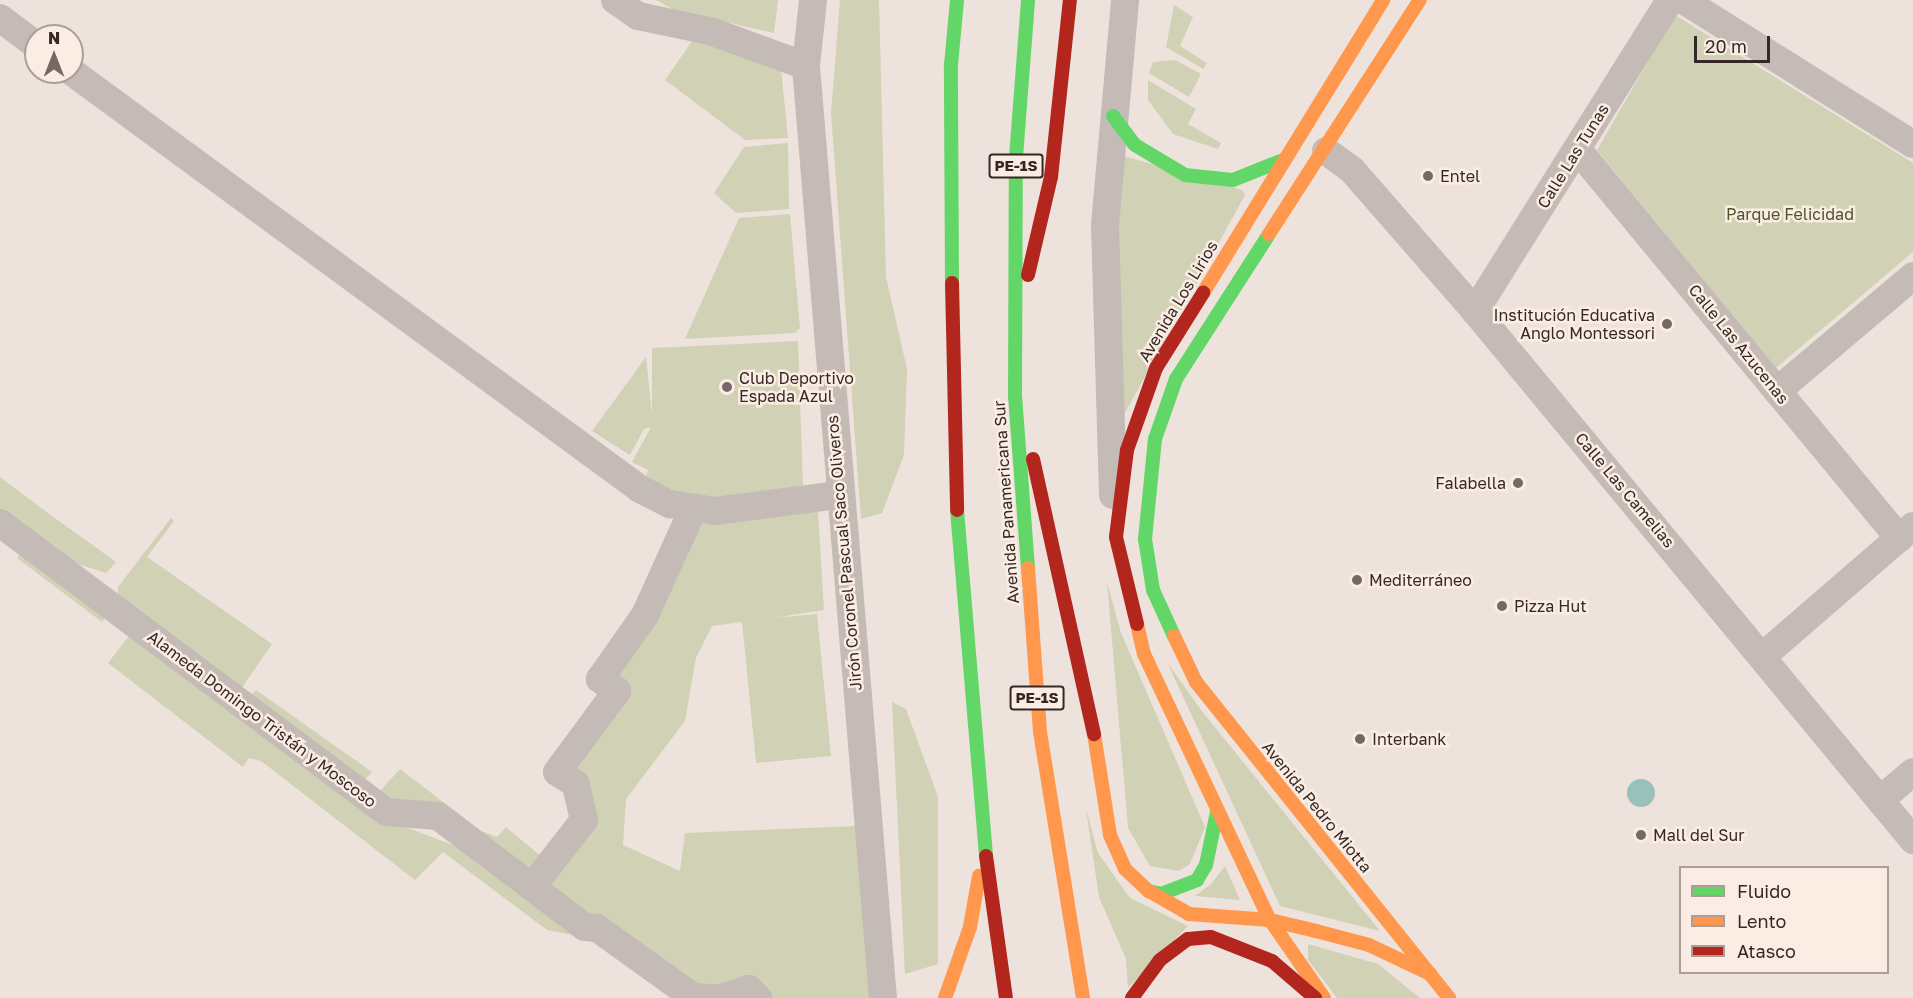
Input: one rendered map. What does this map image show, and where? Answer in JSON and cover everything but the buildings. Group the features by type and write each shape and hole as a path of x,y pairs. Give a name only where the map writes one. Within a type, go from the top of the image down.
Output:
{"main road":[{"path":"957,0 951,65 952,444 984,845 1006,998"},
{"name":"Avenida Panamericana Sur","path":"1028,0 1016,157 1015,396 1040,732 1083,998"},
{"path":"1015,332 1051,177 1070,0"},
{"name":"Avenida Los Lirios","path":"1217,812 1144,654 1116,537 1127,450 1156,368 1383,0"},
{"path":"1326,152 1420,0"},
{"path":"1113,116 1135,145 1185,175 1233,180 1283,160"},
{"name":"Avenida Pedro Miotta","path":"1326,152 1176,379 1155,439 1145,497 1145,539 1153,590 1169,630 1196,682 1449,998"},
{"path":"1015,396 1075,633 1110,835 1125,868 1149,891 1189,914 1270,920 1369,945 1430,974"},
{"path":"1149,891 1161,894 1197,880 1206,865 1217,812"},
{"path":"1217,812 1270,920 1324,998"},
{"path":"945,998 970,927 984,845"},
{"path":"1132,998 1160,960 1188,939 1211,938 1243,945 1272,961 1315,998"}],"street":[{"path":"615,0 638,16 710,31 806,66"},
{"name":"Jirón Coronel Pascual Saco Oliveros","path":"813,0 806,66 839,495 883,998"},
{"path":"1116,537 1107,427 1105,225 1125,0"},
{"name":"Calle Las Tunas","path":"1475,311 1670,0"},
{"path":"1683,0 1913,144"},
{"path":"0,18 24,36"},
{"path":"84,81 640,489 693,509 715,511 839,495"},
{"name":"Calle Las Azucenas","path":"1578,150 1777,391 1906,532"},
{"name":"Calle Las Camelias","path":"1326,152 1352,170 1475,311 1764,655 1913,840"},
{"path":"1777,391 1913,276"},
{"path":"532,887 584,820 576,784 557,772 617,691 600,679 645,615 693,509"},
{"name":"Alameda Domingo Tristán y Moscoso","path":"0,523 387,812 438,816 532,887 693,997 715,998"},
{"path":"1764,655 1906,532"},
{"path":"1880,800 1913,772"},
{"path":"721,998 749,989 758,998"}],"green space":[{"path":"656,0 778,0 774,33 676,11"},
{"path":"840,0 879,0 886,277 907,369 904,455 882,513 861,519 831,113"},
{"path":"1174,5 1193,17 1180,46 1207,63 1203,69 1166,47"},
{"name":"Parque Felicidad","path":"1675,15 1913,163 1913,252 1776,368 1597,150"},
{"path":"695,37 781,69 788,138 745,140 665,80"},
{"path":"1175,60 1201,74 1189,97 1149,73 1153,62"},
{"path":"1148,80 1196,109 1188,124 1221,143 1218,149 1173,134 1148,100"},
{"path":"788,143 789,209 736,213 714,193 744,147"},
{"path":"1124,156 1242,190 1245,195 1121,420 1117,171"},
{"path":"790,214 800,328 795,333 685,339 739,218"},
{"name":"Club Deportivo Espada Azul","path":"798,341 803,486 790,492 710,497 678,492 645,479 648,470 632,462 651,427 644,429 630,455 592,431 646,357 652,415 652,348"},
{"path":"0,477 116,562 106,573 60,558 0,515"},
{"path":"818,511 824,610 773,618 817,614 831,756 756,763 742,622 712,626 696,658 685,721 626,799 623,845 680,871 685,833 857,826 873,998 707,998 541,883 589,825 571,764 690,517"},
{"path":"171,518 174,521 147,557 272,644 241,689 118,598 118,587"},
{"path":"23,551 106,617 102,622 17,558"},
{"path":"1107,582 1121,633 1205,827 1190,864 1179,871 1150,866 1128,828"},
{"path":"133,631 403,826 479,855 573,935 547,930 443,852 415,880 261,761 249,758 243,767 108,663"},
{"path":"1167,662 1201,710 1380,931 1280,906"},
{"path":"256,690 372,772 361,784 251,695"},
{"path":"892,702 906,709 938,797 938,964 905,974"},
{"path":"400,769 481,831 497,837 506,827 548,862 532,883 380,791"},
{"path":"1086,809 1098,853 1130,898 1188,926 1128,988 1126,959 1099,897"},
{"path":"1225,866 1240,900 1195,896 1211,884"},
{"path":"1308,944 1378,964 1420,998 1337,998 1308,960"}],"water":[{"path":"1641,779 1651,783 1655,793 1651,803 1641,807 1631,803 1627,793 1631,783"}],"traffic: fast":[{"path":"952,283 951,65 957,0"},
{"path":"1028,0 1016,157 1015,396 1028,568"},
{"path":"1113,116 1135,145 1185,175 1233,180 1283,160"},
{"path":"1174,636 1153,590 1145,539 1155,439 1176,379 1269,234"},
{"path":"957,510 986,856"},
{"path":"1149,891 1161,894 1197,880 1206,865 1217,812"}],"traffic: slow":[{"path":"1203,293 1383,0"},
{"path":"1269,234 1420,0"},
{"path":"1028,568 1040,732 1083,998"},
{"path":"1137,624 1144,654 1270,920 1324,998"},
{"path":"1174,636 1196,682 1449,998"},
{"path":"1094,734 1110,835 1125,869 1149,891 1189,914 1270,920 1316,931 1369,945 1430,974"},
{"path":"945,998 970,927 979,876"}],"traffic: jam":[{"path":"1028,275 1051,177 1070,0"},
{"path":"952,283 957,510"},
{"path":"1137,624 1116,537 1127,450 1156,368 1203,293"},
{"path":"1033,459 1094,734"},
{"path":"986,856 1006,998"},
{"path":"1132,998 1160,960 1188,939 1211,937 1272,961 1315,998"}],"place":[{"name":"Entel","path":"1428,176"},
{"name":"Institución Educativa Anglo Montessori","path":"1667,324"},
{"name":"Club Deportivo Espada Azul","path":"727,387"},
{"name":"Falabella","path":"1518,483"},
{"name":"Mediterráneo","path":"1357,580"},
{"name":"Pizza Hut","path":"1502,606"},
{"name":"Interbank","path":"1360,739"},
{"name":"Mall del Sur","path":"1641,835"}]}
